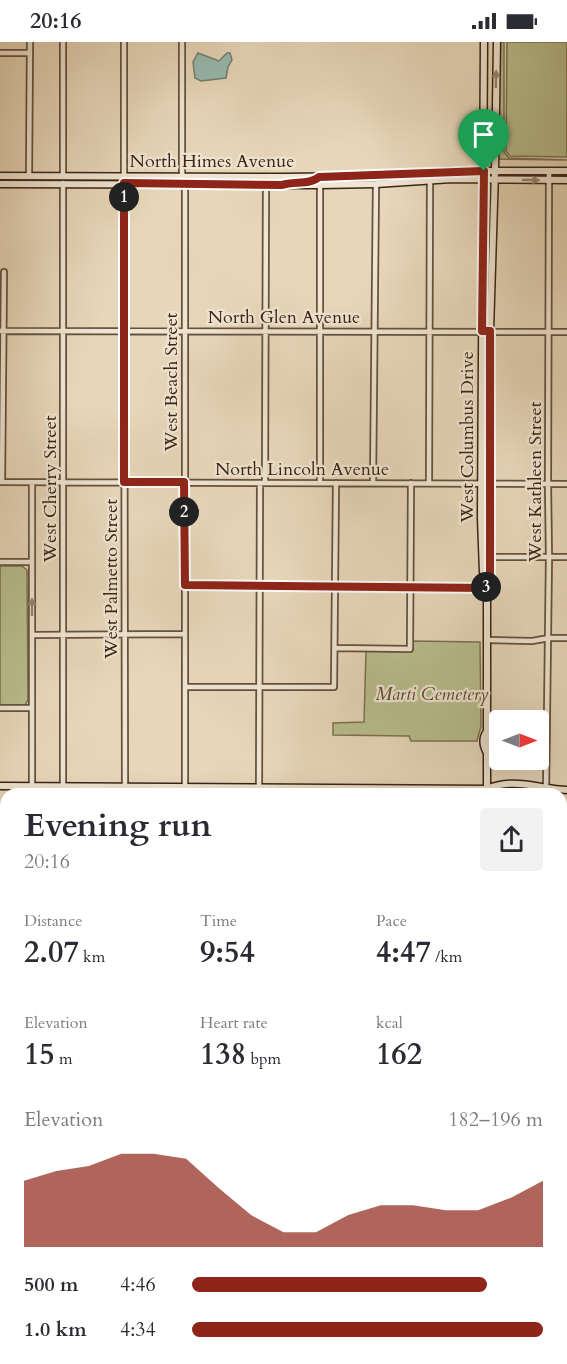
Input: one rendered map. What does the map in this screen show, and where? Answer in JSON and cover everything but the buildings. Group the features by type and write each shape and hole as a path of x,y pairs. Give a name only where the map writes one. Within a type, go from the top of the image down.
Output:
{"street":[{"path":"29,176 30,42"},
{"path":"34,184 63,176 63,42"},
{"path":"63,183 67,179 105,179 121,175 124,42"},
{"name":"West Beach Street","path":"182,42 185,788"},
{"name":"West Columbus Drive","path":"484,42 481,483 482,557 486,580 488,640 486,731 489,737 489,748 486,788"},
{"name":"West Columbus Drive","path":"486,580 490,573 490,331 495,179 496,42"},
{"path":"0,53 30,53"},
{"name":"West Kathleen Street","path":"546,788 549,638 549,171"},
{"name":"North Himes Avenue","path":"0,176 319,177 430,172 567,171"},
{"path":"320,483 320,185 328,179 368,176"},
{"path":"282,185 311,182 319,177"},
{"path":"429,483 430,180"},
{"name":"North Himes Avenue","path":"0,184 320,185 430,180 567,180"},
{"name":"West Cherry Street","path":"63,183 63,788"},
{"name":"West Palmetto Street","path":"124,183 125,788"},
{"path":"374,483 376,184"},
{"path":"259,788 266,185"},
{"path":"1,482 1,331 4,272"},
{"name":"North Glen Avenue","path":"1,331 567,332"},
{"name":"North Lincoln Avenue","path":"1,482 567,484"},
{"path":"32,482 32,786"},
{"path":"185,687 334,687 336,483"},
{"path":"335,648 410,650 411,483"},
{"path":"482,557 567,557"},
{"path":"0,562 32,562"},
{"path":"185,585 486,588"},
{"path":"32,635 185,634"},
{"path":"488,640 532,641 567,638"},
{"path":"0,708 32,708"},
{"path":"492,788 498,784 522,784 540,788"},
{"path":"0,786 48,788"},
{"path":"0,935 0,985"}],"green space":[{"path":"500,42 504,42 504,152 509,158 567,160 497,159"},
{"path":"507,42 567,42 567,157 510,156 506,151"},
{"path":"0,566 22,566 27,570 28,700 25,705 0,705"},
{"name":"Marti Cemetery","path":"412,641 480,642 481,726 477,741 411,741 409,736 333,735 333,723 364,722 366,651 412,651"}],"water":[{"path":"198,53 219,61 230,53 232,60 226,78 201,81 195,78 193,62"}],"route":[{"path":"484,171 482,331 490,331 490,573 486,580 486,588 185,585 184,482 124,482 124,183 282,185 311,182 319,177 484,171"}]}
